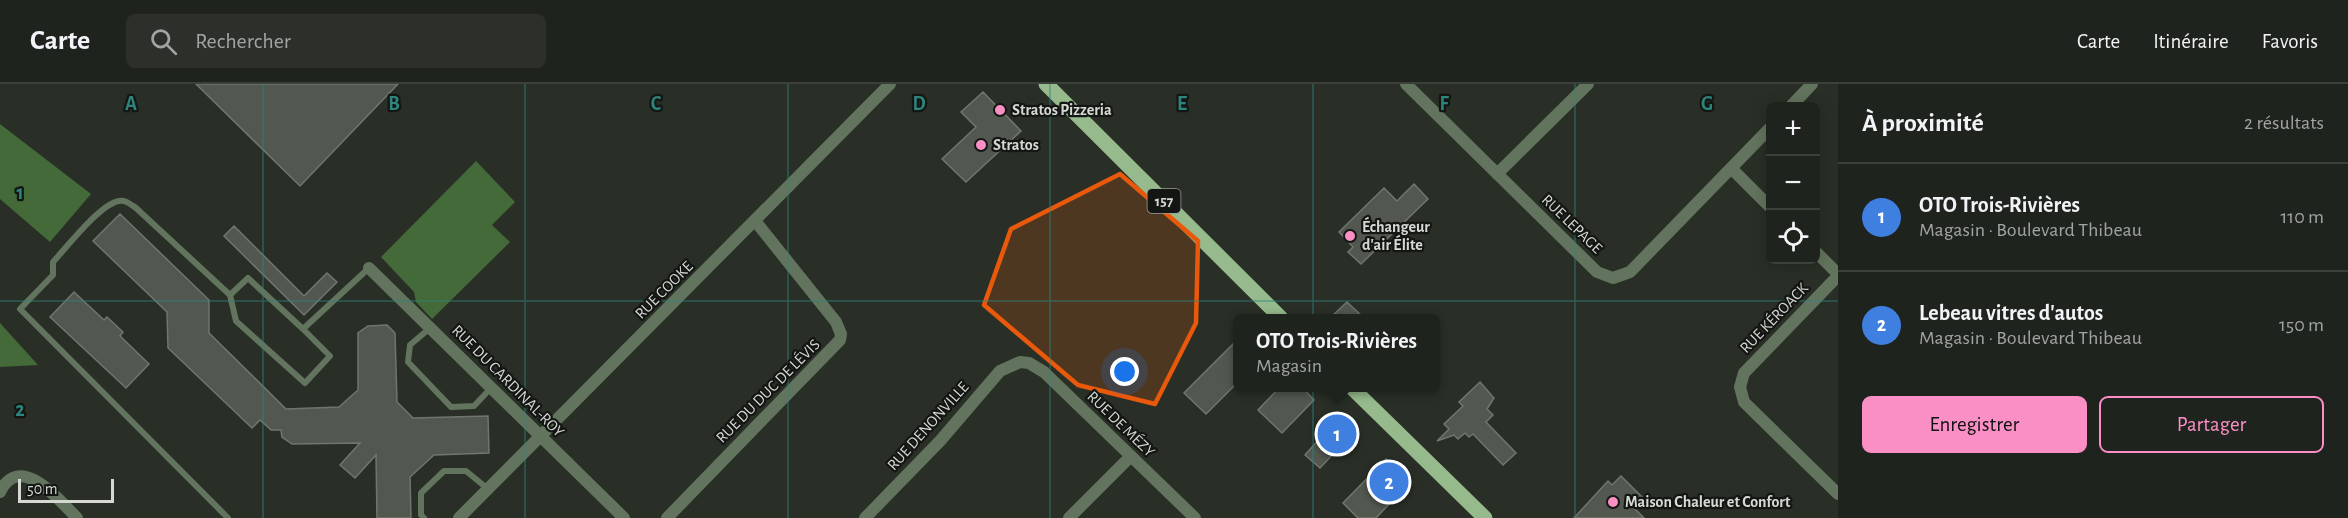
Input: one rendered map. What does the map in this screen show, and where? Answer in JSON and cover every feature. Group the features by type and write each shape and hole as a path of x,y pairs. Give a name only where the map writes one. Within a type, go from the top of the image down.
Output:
{"main road":[{"name":"157","path":"1046,84 1277,314"},
{"path":"1357,392 1485,518"}],"street":[{"name":"RUE COOKE","path":"459,518 756,222 890,84"},
{"name":"RUE LEPAGE","path":"1406,84 1597,272 1612,278 1630,272 1766,132"},
{"path":"1497,174 1588,84"},
{"path":"1795,102 1812,84"},
{"path":"1732,169 1766,203"},
{"name":"RUE DU DUC DE LÉVIS","path":"667,518 840,340 841,334 836,322 756,222"},
{"path":"1820,257 1838,275"},
{"name":"RUE DU CARDINAL-ROY","path":"369,267 624,518"},
{"name":"RUE KÉROACK","path":"1838,275 1744,373 1740,387 1744,402 1838,494"},
{"name":"RUE DE MÉZY","path":"1020,362 1029,363 1044,372 1195,518"},
{"name":"RUE DENONVILLE","path":"865,518 940,441 1000,371 1020,362"},
{"path":"1069,518 1131,456"},
{"path":"0,492 6,483 13,479 32,478 40,482 77,518"}],"lane":[{"path":"228,518 20,309 53,275 53,261 105,207 118,201 128,202 230,295 236,321 305,383 330,356 248,278 230,295"},
{"path":"303,329 369,267"},
{"path":"430,328 410,345 408,362 451,406 474,406 491,388"},
{"path":"424,518 421,493 444,471 466,471 488,489"}],"highlighted area":[{"path":"1120,174 1198,241 1196,323 1155,404 1078,385 984,305 1011,229"}],"green space":[{"path":"0,124 91,194 50,242 0,199"},
{"path":"476,161 515,202 492,225 510,242 432,319 416,302 414,292 381,257"},
{"path":"0,323 38,365 0,367"}],"building":[{"path":"196,84 398,84 300,186"},
{"name":"Stratos","path":"983,92 1021,131 966,182 942,159 976,127 961,112"},
{"path":"1414,184 1428,199 1361,264 1348,252 1353,247 1339,232 1384,188 1397,201"},
{"path":"120,214 209,300 209,333 286,409 339,407 358,390 358,333 368,326 387,325 395,333 397,402 413,418 488,416 489,453 434,455 410,477 411,518 377,518 376,455 355,478 340,465 360,443 292,444 282,437 281,430 271,430 260,420 252,428 168,348 167,312 93,241"},
{"path":"234,226 304,296 327,273 337,282 304,315 224,236"},
{"path":"74,292 104,320 107,317 123,332 120,336 149,364 126,388 50,317"},
{"path":"1347,302 1360,314 1334,314"},
{"path":"1233,344 1233,387 1206,414 1184,393"},
{"path":"1480,382 1494,398 1487,409 1493,415 1486,422 1516,453 1503,465 1473,434 1469,437 1465,433 1458,439 1454,435 1437,441 1449,429 1444,424 1463,406 1459,402"},
{"path":"1275,392 1307,392 1314,400 1282,433 1258,410"},
{"path":"1320,438 1335,452 1320,468 1305,455"},
{"path":"1386,459 1410,482 1376,518 1358,518 1343,503"},
{"name":"Maison Chaleur et Confort","path":"1621,476 1642,497 1633,507 1644,518 1574,518 1608,481 1612,485"}],"place":[{"name":"Stratos Pizzeria","path":"1000,110"},
{"name":"Stratos","path":"981,145"},
{"name":"Échangeur d'air Élite","path":"1350,236"},
{"name":"OTO Trois-Rivières","path":"1337,434"},
{"name":"Lebeau vitres d'autos","path":"1389,482"},
{"name":"Maison Chaleur et Confort","path":"1613,502"}]}
